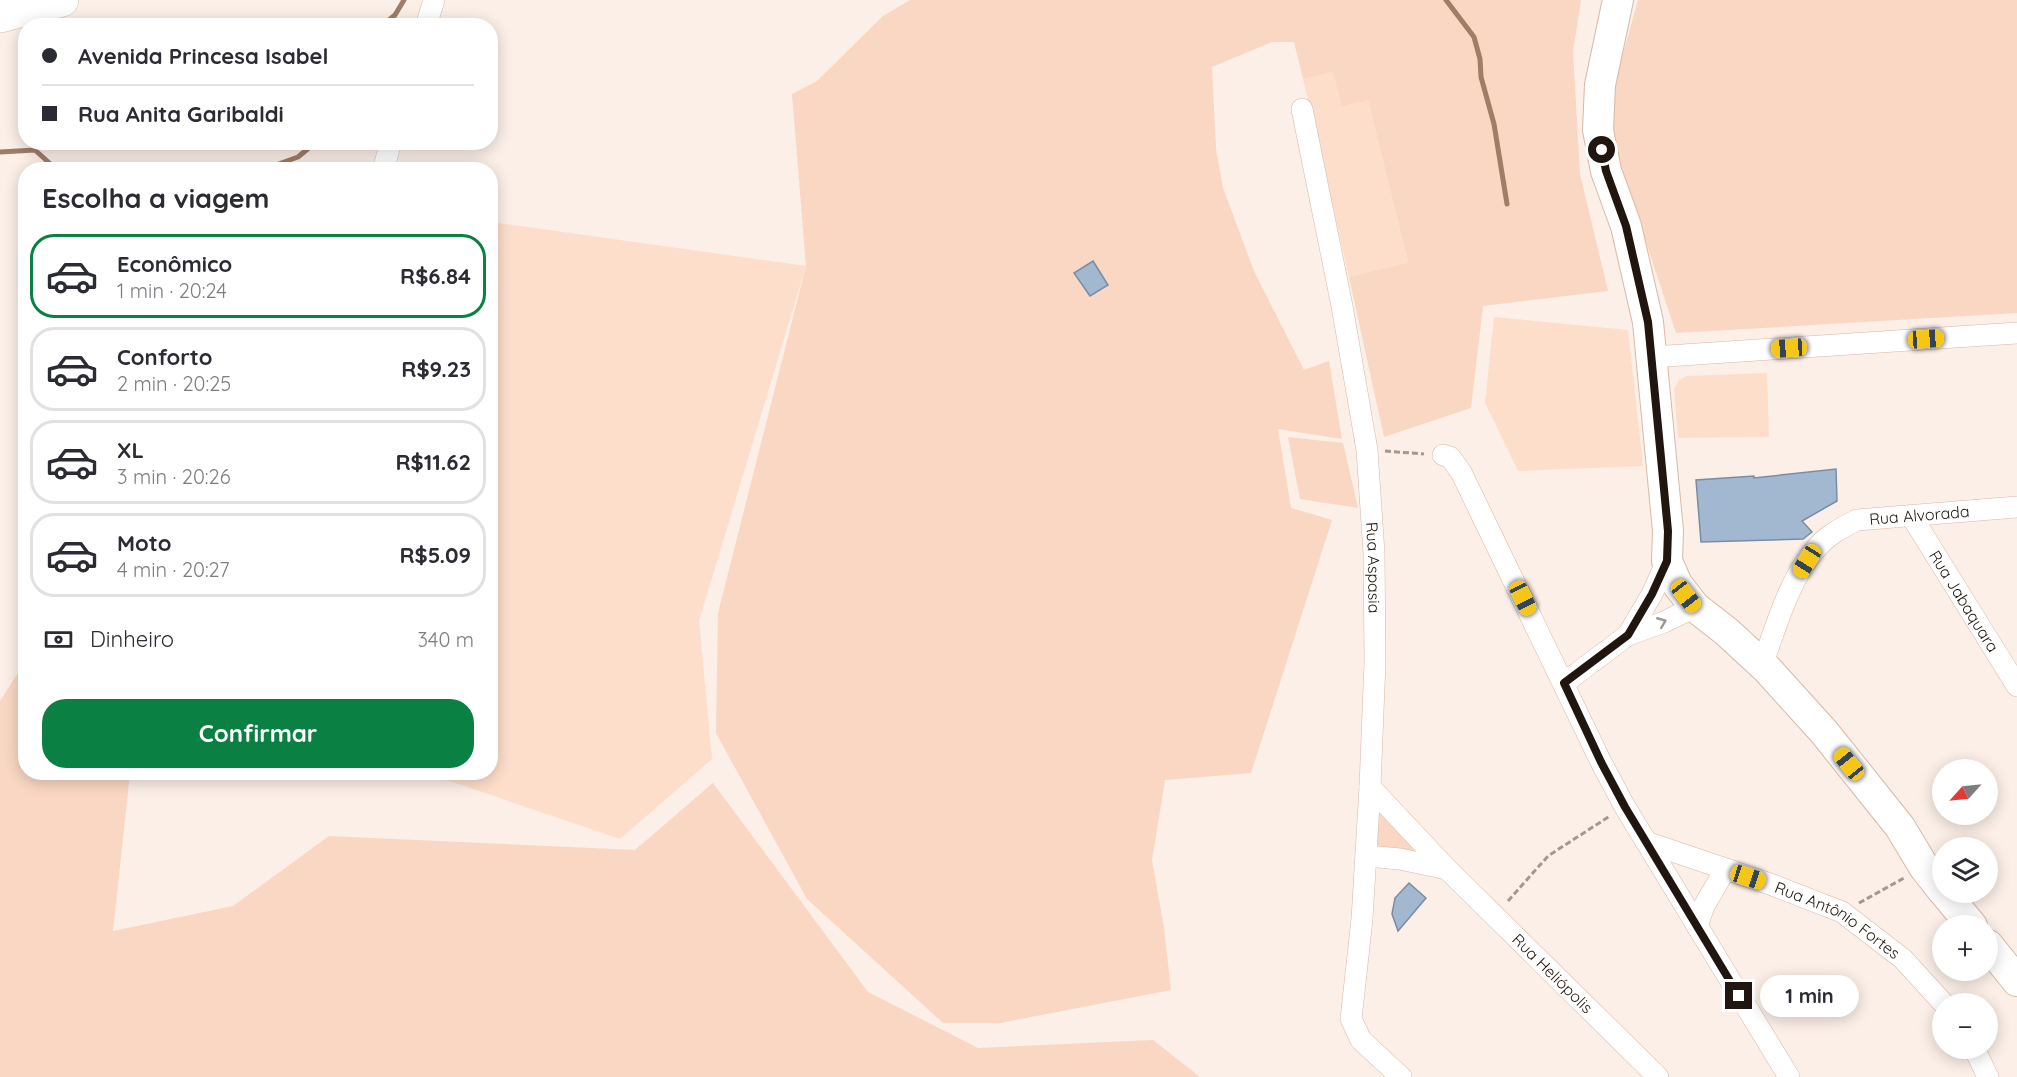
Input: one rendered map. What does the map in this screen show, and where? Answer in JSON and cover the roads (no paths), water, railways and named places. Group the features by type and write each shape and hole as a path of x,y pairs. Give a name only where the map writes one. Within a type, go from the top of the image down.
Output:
{"main road":[{"path":"0,16 62,0"},
{"path":"1618,0 1600,85 1598,130 1606,171 1626,226 1648,322 1668,531 1667,561 1677,584 1695,607 1727,632 1762,665 1824,732 1893,818 1932,877"},
{"path":"1953,903 1963,915"},
{"path":"1998,957 2017,981"}],"street":[{"path":"428,18 434,0"},
{"name":"Rua Aspasia","path":"1302,109 1342,306 1367,450 1374,553 1375,662 1370,787 1362,919 1351,1019 1356,1032 1368,1047 1401,1077"},
{"path":"1652,357 2017,333"},
{"path":"1443,455 1450,457 1461,472 1625,807 1789,1077"},
{"name":"Rua Alvorada","path":"1762,665 1800,572 1814,550 1838,530 1857,520 2017,507"},
{"name":"Rua Jabaquara","path":"1912,517 2017,686"},
{"path":"1628,635 1652,594 1667,561"},
{"path":"1564,683 1628,635 1664,622 1695,607"},
{"name":"Rua Heliópolis","path":"1370,787 1447,870 1658,1077"},
{"name":"Rua Antônio Fortes","path":"1646,842 1770,884 1842,912 1903,959 1934,993"},
{"path":"1366,856 1400,859 1447,870"},
{"path":"1697,926 1704,906 1725,870"},
{"path":"1979,1059 1988,1077"}],"waterway":[{"path":"391,18 404,0"},
{"path":"1446,0 1474,37 1480,59 1481,77 1494,124 1507,204"},
{"path":"0,152 35,150"},
{"path":"35,150 48,162"},
{"path":"284,162 298,157 306,150"}]}
